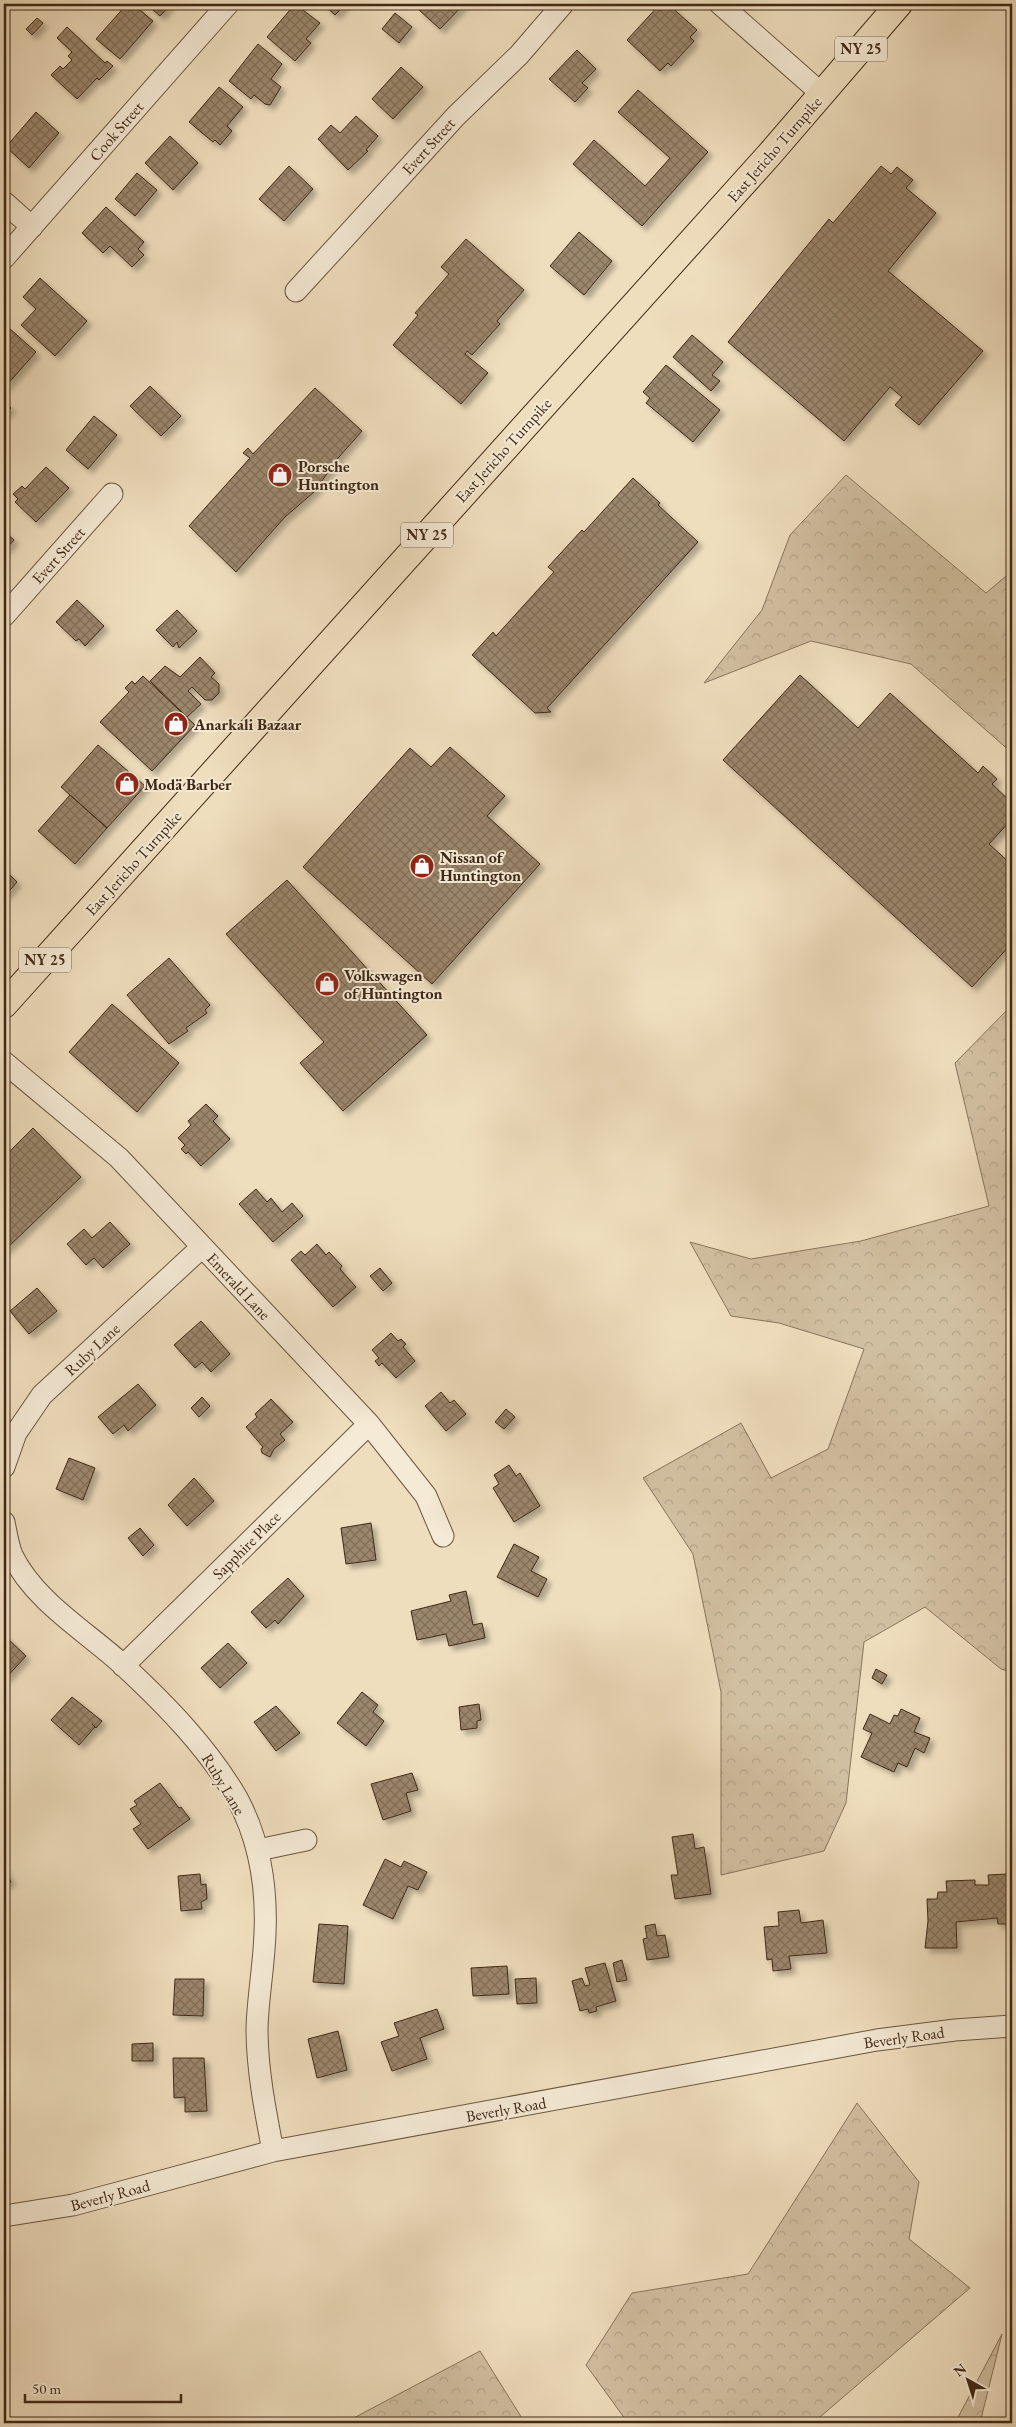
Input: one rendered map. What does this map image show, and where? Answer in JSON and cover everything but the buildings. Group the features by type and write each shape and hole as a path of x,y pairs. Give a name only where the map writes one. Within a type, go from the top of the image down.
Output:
{"main road":[{"name":"East Jericho Turnpike","path":"4,1006 822,94 900,4"}],"street":[{"name":"Cook Street","path":"4,258 228,4"},
{"name":"Evert Street","path":"296,291 456,116 519,54 563,4"},
{"path":"720,4 822,94"},
{"path":"4,202 32,227"},
{"name":"Evert Street","path":"4,616 112,494"},
{"name":"Emerald Lane","path":"4,1062 119,1158 369,1424 426,1496 443,1536"},
{"name":"Ruby Lane","path":"4,1467 16,1433 42,1395 202,1246"},
{"name":"Sapphire Place","path":"123,1666 369,1424"},
{"name":"Ruby Lane","path":"4,1522 12,1554 35,1588 64,1616 123,1666 173,1715 209,1756 237,1799 258,1850 265,1897 265,1934 257,2027 261,2085 273,2151"},
{"path":"258,1850 306,1840"},
{"name":"Beverly Road","path":"4,2216 72,2205 273,2151 877,2040 955,2030 1012,2026"}],"green space":[{"path":"846,475 986,593 1012,571 1012,753 911,664 811,641 704,683 762,610 790,535"},
{"path":"1012,1005 1012,1672 1001,1669 925,1607 864,1642 846,1803 824,1851 721,1875 721,1692 693,1554 643,1478 741,1423 771,1478 828,1449 864,1349 779,1323 731,1316 690,1242 751,1259 861,1241 989,1206 955,1063"},
{"path":"857,2103 919,2182 909,2239 970,2288 813,2423 628,2423 586,2365 632,2293 748,2274"},
{"path":"1002,2334 980,2423 955,2423"},
{"path":"480,2351 525,2423 339,2423 350,2420"}],"place":[{"name":"Porsche Huntington","path":"280,475"},
{"name":"Anarkali Bazaar","path":"176,724"},
{"name":"Modä Barber","path":"127,784"},
{"name":"Nissan of Huntington","path":"422,866"},
{"name":"Volkswagen of Huntington","path":"327,984"}]}
